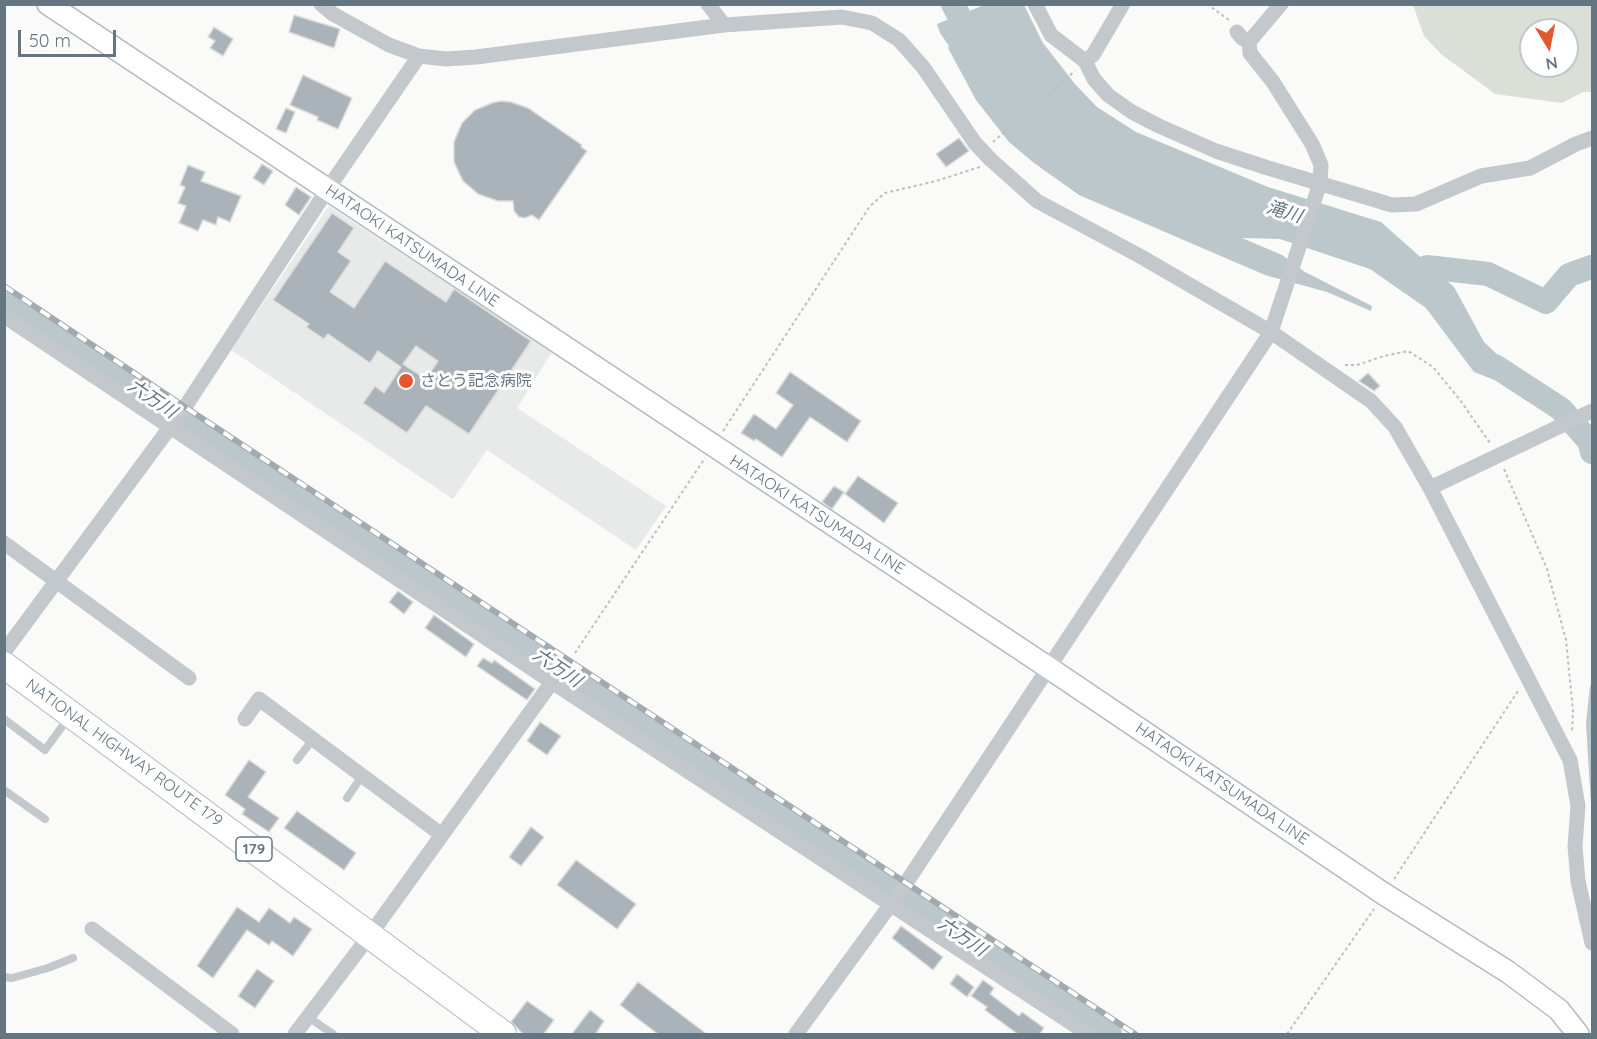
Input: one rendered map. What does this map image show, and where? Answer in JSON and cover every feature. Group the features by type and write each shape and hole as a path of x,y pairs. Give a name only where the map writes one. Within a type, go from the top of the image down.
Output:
{"highway":[{"name":"NATIONAL HIGHWAY ROUTE 179","path":"4,665 72,713 503,1035"}],"main road":[{"name":"HATAOKI KATSUMADA LINE","path":"48,4 1049,668 1384,894 1499,966 1559,1010 1578,1035"}],"street":[{"path":"708,4 724,24"},
{"path":"1035,4 1051,34 1108,94 1132,112 1216,151 1392,205 1416,204 1481,176 1530,168 1576,144 1593,138"},
{"path":"1081,65 1093,55 1123,4"},
{"path":"796,1035 902,890 1270,332 1320,183 1321,165 1312,144 1273,82 1251,53 1243,37 1281,4"},
{"path":"330,8 389,45 419,56 446,59 724,24 842,17 872,23 899,40 923,67 975,143 1037,201 1138,255 1270,332 1371,401 1395,427 1430,488 1570,760 1578,806 1575,846 1578,881 1593,943"},
{"path":"4,651 182,412 327,190 419,56"},
{"path":"4,316 552,682 1088,1035"},
{"path":"1430,488 1593,411"},
{"path":"4,543 189,678"},
{"path":"295,1035 552,682"},
{"path":"245,719 259,699 442,835"},
{"path":"92,928 232,1035"}],"lane":[{"path":"4,719 45,750 72,713"},
{"path":"297,760 313,739"},
{"path":"347,798 362,776"},
{"path":"4,790 45,819"},
{"path":"4,977 12,978 48,968 72,958"},
{"path":"308,1017 333,1035"}],"path":[{"path":"1207,4 1228,19 1243,37"},
{"path":"995,140 1081,65"},
{"path":"575,653 870,206 885,193 936,181 983,166 990,159"},
{"path":"1327,370 1332,366 1357,365 1408,351 1433,367 1501,456 1547,569 1566,640 1573,711 1570,760"},
{"path":"1287,1035 1384,894 1527,678"}],"shaded area":[{"path":"1413,5 1592,5 1592,92 1583,92 1562,103 1495,94 1441,54 1424,36"},
{"name":"さとう記念病院","path":"329,206 552,352 517,408 666,506 636,550 487,450 453,499 231,350"}],"water":[{"path":"984,5 1024,5 1043,43 1075,84 1097,107 1136,132 1268,187 1381,222 1454,287 1484,342 1502,359 1530,377 1518,389 1474,372 1426,308 1370,269 1280,239 1242,238 1282,255 1305,272 1372,306 1371,311 1327,292 1265,275 1079,195 1009,142 976,100 940,33 937,24"},
{"path":"1592,685 1592,821 1586,723 1590,686"}],"building":[{"path":"294,15 340,29 334,48 289,32"},
{"path":"214,27 233,39 223,56 210,48 215,41 208,37"},
{"path":"303,75 352,98 338,129 290,105"},
{"path":"501,101 528,108 582,145 581,147 587,151 539,220 532,215 525,218 519,217 514,211 513,201 498,201 478,194 463,181 454,162 454,142 462,123 475,110"},
{"path":"286,108 295,112 286,133 276,129"},
{"path":"959,138 969,151 946,167 936,154"},
{"path":"262,164 273,171 264,185 253,178"},
{"path":"188,165 205,172 201,181 241,196 230,222 218,217 216,225 203,220 198,231 179,223 186,206 178,203 185,187 180,185"},
{"path":"296,187 311,197 299,215 285,205"},
{"path":"332,213 354,228 338,252 351,261 330,292 354,308 385,261 446,302 454,289 531,341 469,434 426,406 407,433 363,403 375,386 384,393 401,367 378,351 370,363 328,334 324,339 306,327 309,324 273,300","holes":["416,346 438,361 426,379 403,364"]},
{"path":"790,372 861,421 847,442 810,417 782,457 756,439 754,441 741,433 754,414 776,429 793,405 776,393"},
{"path":"1368,373 1380,386 1374,391 1359,381"},
{"path":"858,476 898,503 884,523 845,494"},
{"path":"834,486 844,492 832,509 822,502"},
{"path":"398,591 413,602 404,614 389,602"},
{"path":"434,615 474,644 466,657 425,628"},
{"path":"483,658 492,663 494,660 535,689 527,700 477,666"},
{"path":"540,722 561,736 547,755 527,741"},
{"path":"249,760 266,772 248,797 279,818 269,832 242,814 245,809 225,795"},
{"path":"297,811 356,853 344,870 284,828"},
{"path":"531,827 544,837 521,866 509,857"},
{"path":"576,860 636,904 617,929 557,885"},
{"path":"237,907 259,922 269,908 290,923 294,917 312,929 293,956 272,941 269,945 247,930 213,978 197,966"},
{"path":"901,926 943,957 933,970 892,938"},
{"path":"257,969 274,981 255,1008 238,996"},
{"path":"957,974 974,987 967,997 950,984"},
{"path":"983,980 994,988 990,994 1019,1016 1022,1012 1044,1028 1039,1035 1019,1035 985,1010 987,1007 971,996"},
{"path":"638,982 708,1035 659,1035 620,1005"},
{"path":"527,1001 554,1020 543,1035 524,1035 511,1022"},
{"path":"590,1010 604,1021 595,1035 571,1035"}],"waterway":[{"name":"滝川","path":"953,4 973,44"},
{"path":"1427,267 1488,274 1546,302 1569,275 1592,268"},
{"name":"六万川","path":"4,302 1110,1034"},
{"name":"滝川","path":"1495,366 1561,409 1589,441 1592,452"}],"railway":[{"path":"4,286 1135,1034"}],"place":[{"name":"さとう記念病院","path":"406,381"}]}
